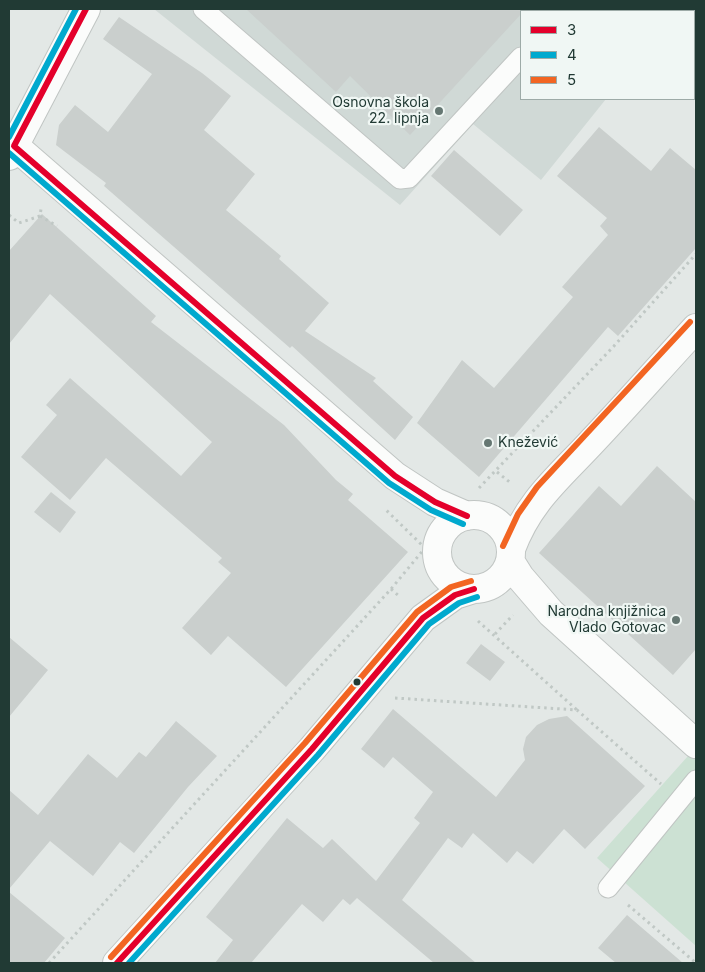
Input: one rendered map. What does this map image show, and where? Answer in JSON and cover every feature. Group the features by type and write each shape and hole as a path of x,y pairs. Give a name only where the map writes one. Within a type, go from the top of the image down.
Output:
{"street":[{"path":"86,9 11,147 395,476 435,502 475,507 507,508 549,485"},
{"path":"117,963 312,749 423,618 455,595 497,581 505,572 523,522 549,485 587,447 696,328"},
{"path":"395,476 414,499 430,525 443,573 452,582 462,587 505,590 528,599 551,613"},
{"path":"475,507 500,527 508,537 510,555 520,577 551,613 696,744"},
{"path":"423,618 433,592 440,538 446,528 475,507"}],"lane":[{"path":"203,9 400,179 409,178 520,58"},
{"path":"608,888 696,780"}],"path":[{"path":"9,216 19,222 40,216 42,206"},
{"path":"475,507 496,472 614,346 696,254"},
{"path":"49,963 391,589 425,548 396,519 414,499"},
{"path":"495,634 528,599"},
{"path":"476,619 679,799"},
{"path":"397,691 391,698 577,710"},
{"path":"608,888 696,963"}],"shaded area":[{"name":"Osnovna škola 22. lipnja","path":"154,9 679,9 520,10 520,100 605,100 541,180 473,124 400,205"}],"green space":[{"path":"696,747 696,946 597,858"}],"building":[{"path":"246,9 526,9 520,10 520,15 410,135 350,76 336,92"},
{"path":"119,17 202,73 231,96 204,130 255,174 226,210 281,256 279,259 329,303 305,331 376,378 373,381 413,417 395,440 292,346 290,348 104,186 106,183 56,145 59,125 75,105 108,132 152,74 103,39"},
{"path":"599,127 651,171 670,148 696,170 696,248 618,336 608,327 479,477 417,423 462,360 494,388 573,297 562,287 608,235 600,226 607,218 557,176"},
{"path":"454,150 523,210 500,236 431,176"},
{"path":"42,214 156,316 151,322 284,425 336,480 353,494 348,500 408,552 286,687 228,636 211,655 182,628 231,573 218,562 222,558 106,458 70,500 21,457 57,415 46,405 70,378 181,476 212,442 50,294 9,344 9,251"},
{"path":"657,466 696,502 696,649 673,675 539,553 599,486 621,506"},
{"path":"51,492 76,512 60,533 34,512"},
{"path":"9,637 48,670 9,717"},
{"path":"481,644 505,662 490,681 466,663"},
{"path":"393,709 496,797 525,760 523,749 526,737 537,725 549,719 567,716 645,786 585,849 564,829 533,864 517,851 507,863 473,833 462,848 448,838 402,900 476,963 434,963 357,898 350,905 343,899 323,922 302,904 251,963 215,963 233,940 206,917 287,818 323,848 332,839 376,881 420,823 414,818 433,792 393,757 384,768 361,749"},
{"path":"176,721 217,756 188,787 134,853 120,842 93,876 50,841 9,889 9,790 38,815 88,754 117,778 139,752 146,757"},
{"path":"9,892 65,938 44,963 9,963"},
{"path":"627,915 683,963 616,963 598,948"}],"transit line":[{"name":"4","path":"9,137 76,9"},
{"name":"3","path":"86,9 14,146 395,476 435,502 467,516"},
{"name":"4","path":"9,153 389,483 431,510 463,524"},
{"name":"5","path":"503,546 518,514 537,487 690,322"},
{"name":"5","path":"111,957 305,743 417,612 451,587 471,581"},
{"name":"3","path":"117,963 312,749 423,618 455,595 474,589"},
{"name":"4","path":"129,963 318,755 429,624 459,603 477,597"}],"place":[{"name":"Osnovna škola 22. lipnja","path":"439,111"},
{"name":"Knežević","path":"488,443"},
{"name":"Narodna knjižnica Vlado Gotovac","path":"676,620"}]}
